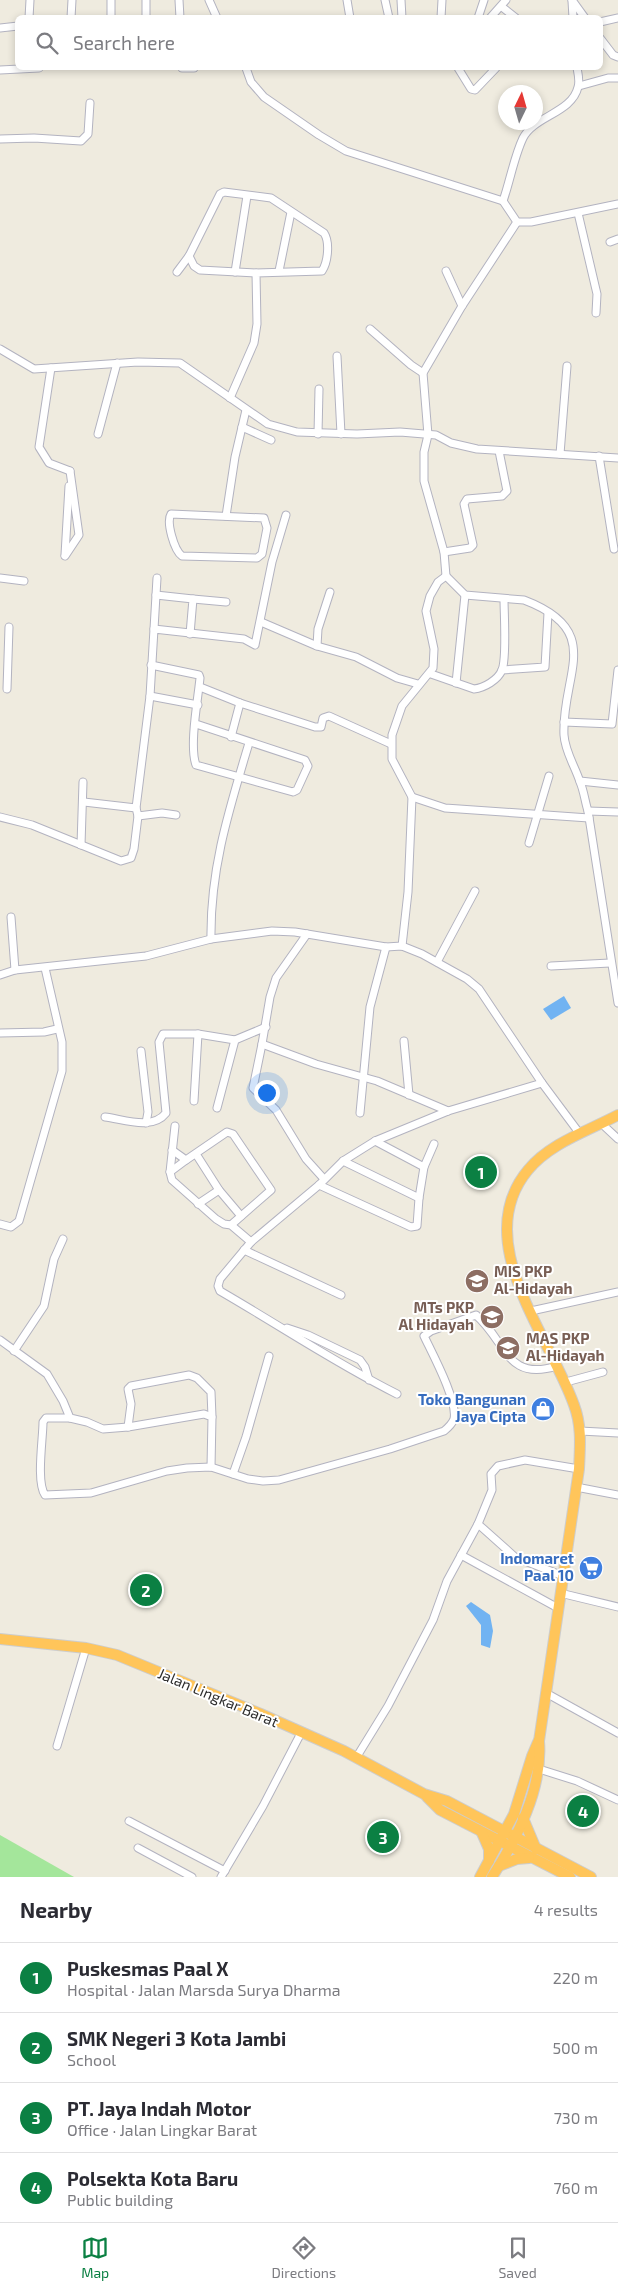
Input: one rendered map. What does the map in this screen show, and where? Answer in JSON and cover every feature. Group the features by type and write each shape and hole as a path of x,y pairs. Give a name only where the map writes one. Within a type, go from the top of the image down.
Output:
{"highway":[{"path":"480,1877 494,1864 508,1840 539,1769 539,1741 579,1468 580,1431 575,1406 566,1382 513,1271 508,1253 508,1221 512,1201 528,1170 543,1156 580,1134 618,1115"},
{"name":"Jalan Lingkar Barat","path":"0,1639 86,1648 117,1655 301,1733 356,1758 424,1794 447,1801 485,1822 508,1840"},
{"path":"539,1741 532,1756 519,1816 535,1854 570,1877"},
{"name":"Jalan Lingkar Barat","path":"424,1794 440,1810 482,1833 508,1840"},
{"path":"485,1822 519,1816"},
{"path":"482,1833 494,1864 492,1877"},
{"path":"508,1840 535,1854 591,1877"},
{"path":"494,1864 535,1854"}],"street":[{"path":"29,15 30,0"},
{"path":"71,15 72,0"},
{"path":"111,0 111,15"},
{"path":"146,0 146,15"},
{"path":"180,0 180,15"},
{"path":"209,0 216,15"},
{"path":"347,0 350,15"},
{"path":"385,0 388,15"},
{"path":"401,0 402,15"},
{"path":"441,15 442,0"},
{"path":"479,15 484,0"},
{"path":"572,0 573,15"},
{"path":"572,0 583,15"},
{"path":"492,15 502,3 513,15"},
{"path":"603,21 618,18"},
{"path":"0,28 15,26"},
{"path":"603,42 613,55 618,57"},
{"path":"0,70 15,69"},
{"path":"247,70 251,82 264,97 319,136 346,151 504,201 517,222"},
{"path":"459,70 472,89 475,90 494,70"},
{"path":"504,201 523,137 536,123 566,104 574,96 579,86 577,70"},
{"path":"579,86 608,78 618,78"},
{"path":"0,139 34,138 81,141 88,134 90,103"},
{"path":"178,272 189,256 220,194 224,192 271,198 326,235 328,239 325,266 318,273 279,271 256,273 200,270 194,266 189,256"},
{"path":"235,272 247,196"},
{"path":"517,222 531,222 618,204"},
{"path":"279,271 291,212"},
{"path":"578,213 597,294 596,313"},
{"path":"517,222 462,306 423,373 428,435 424,452 424,481 429,505 444,552 446,576 464,595 524,600 548,613 564,626 573,644 575,657 564,722 566,750 580,782 588,815 610,963 618,1003"},
{"path":"610,242 618,239"},
{"path":"446,271 462,306"},
{"path":"230,398 254,343 258,324 256,273"},
{"path":"370,329 411,365 423,373"},
{"path":"0,349 34,369 165,361 180,363 268,424 297,432 318,434 400,432 436,435 451,443 477,449 618,458"},
{"path":"337,356 341,434"},
{"path":"98,434 117,364"},
{"path":"560,454 567,366"},
{"path":"51,368 39,447 49,462 70,471"},
{"path":"318,434 319,389"},
{"path":"226,516 246,410"},
{"path":"242,427 271,440"},
{"path":"444,552 470,548 473,545 464,504 467,499 473,497 499,497 507,491 499,450"},
{"path":"599,456 614,549"},
{"path":"70,471 79,535 65,556 69,480 70,471"},
{"path":"260,557 267,528 264,518 171,514 168,521 179,554 260,557 272,562"},
{"path":"154,629 157,627 190,634 244,639 255,645 272,562 286,515"},
{"path":"402,946 408,892 412,797 394,766 391,744 394,723 402,706 418,684 434,668 434,649 426,611 430,596 438,582 446,576"},
{"path":"0,578 24,581"},
{"path":"0,817 32,825 121,861 127,861 131,858 134,849 150,696 157,578"},
{"path":"317,646 318,629 330,592"},
{"path":"456,683 464,595"},
{"path":"156,596 226,602"},
{"path":"190,634 194,599"},
{"path":"430,674 474,689 481,688 492,682 502,670 504,599"},
{"path":"502,670 545,667 548,613"},
{"path":"261,622 317,646 356,657 397,678 418,684"},
{"path":"7,689 10,627"},
{"path":"151,665 197,674 200,678 200,687 196,724 194,755 196,765 293,792 296,790 308,766 305,760 196,724"},
{"path":"564,722 615,724 618,670"},
{"path":"200,687 240,703 318,728 321,727 323,718 329,716 391,744"},
{"path":"150,696 198,705"},
{"path":"231,737 240,703"},
{"path":"211,939 210,902 227,812 249,743"},
{"path":"529,843 540,814 550,776"},
{"path":"81,845 84,802 83,782"},
{"path":"580,782 618,785"},
{"path":"412,797 445,808 540,814 588,815 618,812"},
{"path":"84,802 137,812 176,815"},
{"path":"437,962 475,891"},
{"path":"10,917 15,970"},
{"path":"0,974 15,970 146,956 211,939 272,931 307,934 386,947 402,946 437,962 467,979 479,989 542,1084 580,1134"},
{"path":"307,934 276,978 270,997 266,1027 253,1088 276,1110 306,1159 324,1179"},
{"path":"360,1113 365,1078 370,1007 386,947"},
{"path":"550,966 610,963"},
{"path":"0,1224 11,1227 19,1221 62,1071 62,1042 57,1029 45,968"},
{"path":"105,1117 146,1123 160,1119 166,1113 161,1036 176,1033 198,1034 235,1040 266,1027"},
{"path":"0,1033 44,1032 57,1029"},
{"path":"194,1101 198,1034"},
{"path":"217,1108 235,1040"},
{"path":"404,1041 409,1095"},
{"path":"262,1044 316,1064 365,1078 448,1111"},
{"path":"141,1051 148,1112 146,1123"},
{"path":"397,1394 306,1344 280,1326 220,1291 218,1286 220,1279 251,1242 319,1185 343,1162 375,1141 448,1111 542,1084"},
{"path":"602,1124 618,1139"},
{"path":"175,1126 170,1172 172,1182 221,1222 231,1225 251,1242"},
{"path":"170,1172 227,1132 233,1134 270,1188 270,1192 231,1225"},
{"path":"375,1141 424,1167"},
{"path":"319,1185 412,1227 418,1226 419,1198 424,1167 434,1144"},
{"path":"172,1150 186,1160"},
{"path":"196,1154 218,1190 241,1216"},
{"path":"343,1162 419,1198"},
{"path":"198,1204 218,1190"},
{"path":"14,1351 44,1306 54,1259 63,1239"},
{"path":"244,1250 341,1296"},
{"path":"531,1311 618,1292"},
{"path":"212,1417 204,1414 128,1428 103,1429 88,1422 70,1418 46,1418 43,1422 41,1468 42,1488 45,1495 91,1492 168,1471 211,1467 263,1481 279,1480 390,1450 444,1431 453,1421 452,1404 444,1379 424,1336 431,1331 476,1315 487,1325 510,1360 540,1372 557,1366"},
{"path":"280,1326 308,1335 360,1360 365,1367 369,1380"},
{"path":"0,1340 47,1374 64,1401 70,1418"},
{"path":"232,1474 246,1437 269,1356"},
{"path":"566,1382 603,1372"},
{"path":"128,1428 131,1404 128,1389 131,1386 189,1375 197,1378 211,1392 211,1467"},
{"path":"580,1431 618,1433"},
{"path":"356,1758 388,1706 405,1669 432,1620 447,1581 478,1524 492,1490 491,1474 498,1466 525,1460 579,1468"},
{"path":"576,1487 618,1495"},
{"path":"478,1524 515,1557 563,1576"},
{"path":"461,1555 558,1608"},
{"path":"560,1593 618,1607"},
{"path":"57,1746 86,1648"},
{"path":"546,1693 618,1733"},
{"path":"129,1821 223,1874 263,1806 301,1733"},
{"path":"539,1769 576,1781 618,1800"},
{"path":"138,1848 192,1877"}],"green space":[{"path":"0,1835 74,1877 0,1877"}],"water":[{"path":"564,996 571,1008 551,1020 543,1009"},
{"path":"471,1602 490,1615 493,1631 490,1648 481,1645 481,1625 466,1606"}],"place":[{"name":"Puskesmas Paal X","path":"481,1172"},
{"name":"MIS PKP Al-Hidayah","path":"477,1281"},
{"name":"MTs PKP Al Hidayah","path":"492,1317"},
{"name":"MAS PKP Al-Hidayah","path":"508,1348"},
{"name":"Toko Bangunan Jaya Cipta","path":"543,1409"},
{"name":"Indomaret Paal 10","path":"591,1568"},
{"name":"SMK Negeri 3 Kota Jambi","path":"146,1590"},
{"name":"Polsekta Kota Baru","path":"583,1811"},
{"name":"PT. Jaya Indah Motor","path":"383,1837"}]}
